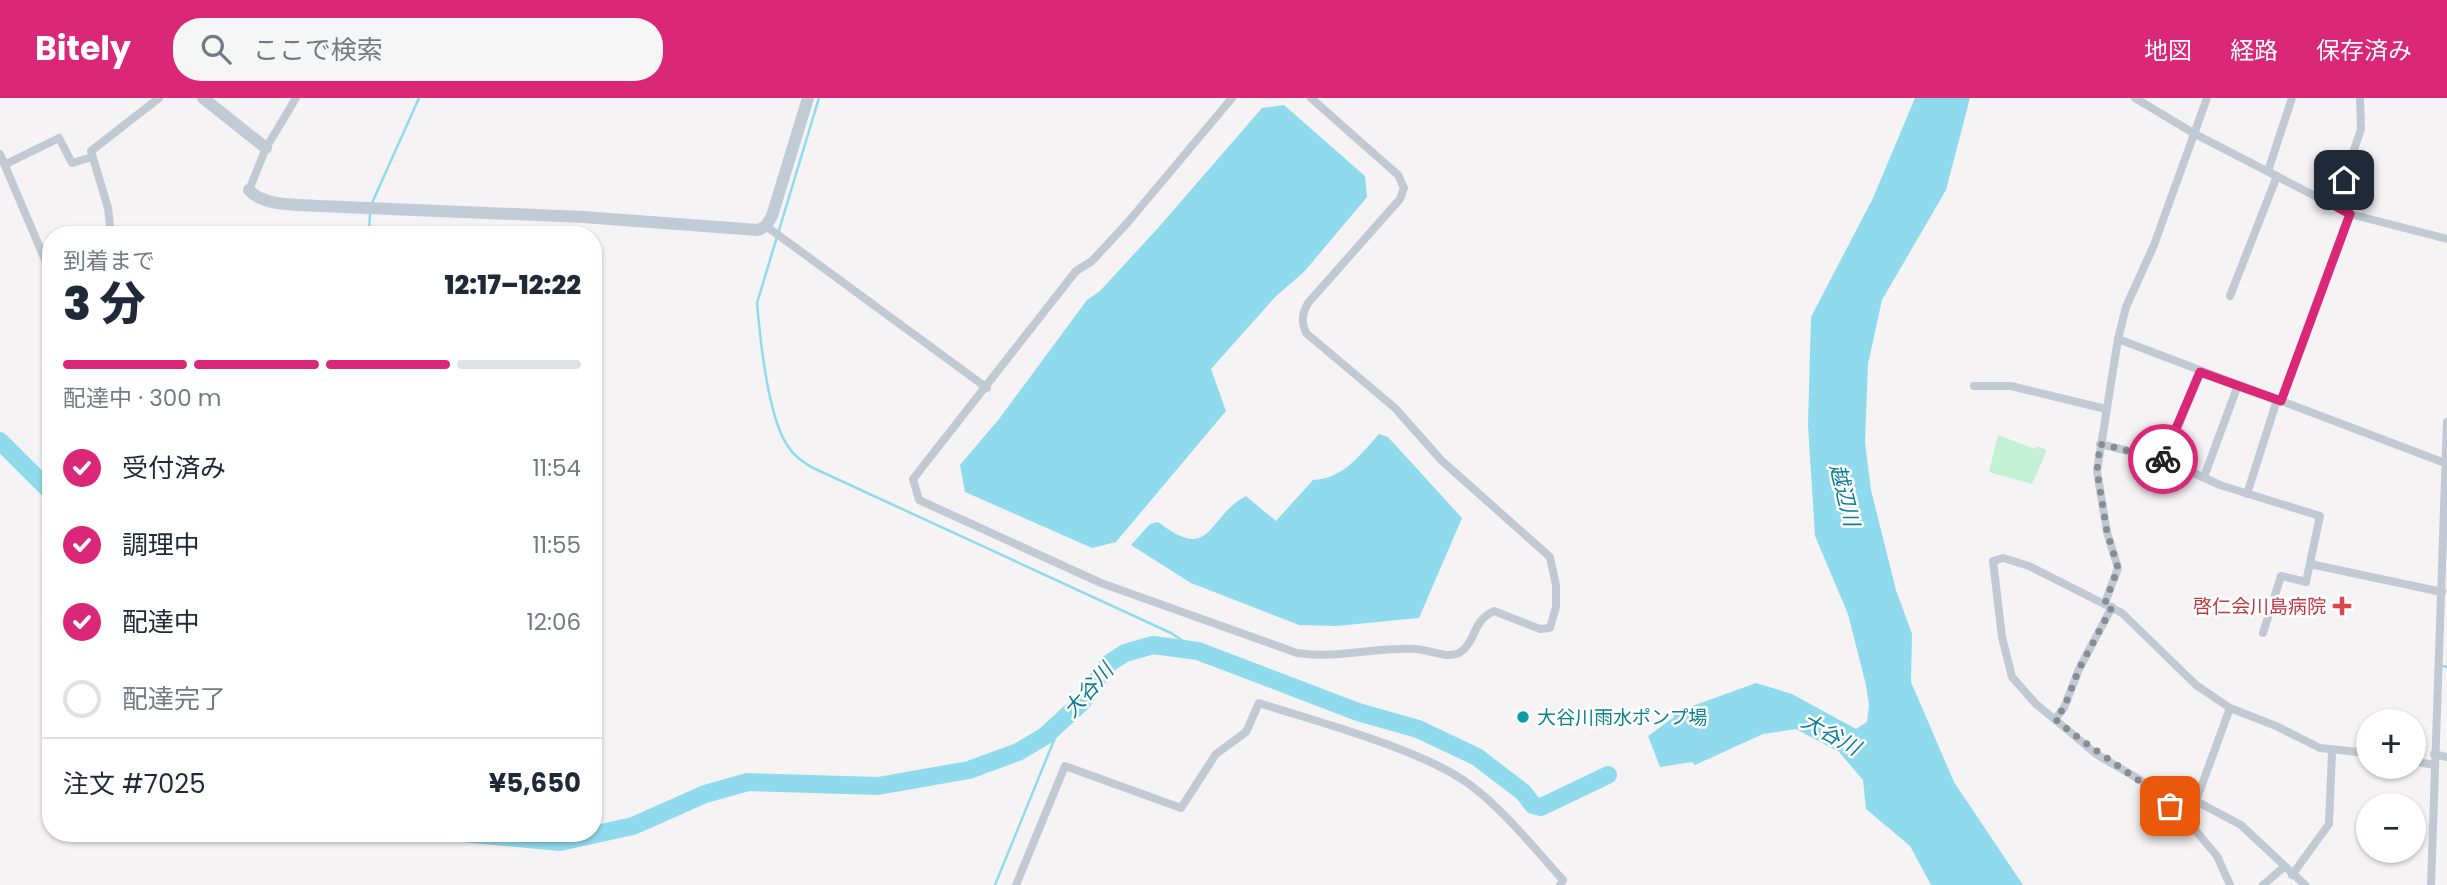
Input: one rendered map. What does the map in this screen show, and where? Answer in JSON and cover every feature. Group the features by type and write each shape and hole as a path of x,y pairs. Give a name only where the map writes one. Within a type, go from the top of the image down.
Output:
{"street":[{"path":"110,226 108,208 91,151 159,98"},
{"path":"203,98 266,148"},
{"path":"296,98 266,148 249,190 253,195 277,202 320,206 583,217 748,231 766,226"},
{"path":"766,226 808,98"},
{"path":"1232,98 1129,221 1092,261 1076,271 914,479 919,500 1101,583 1278,649 1316,656 1404,648 1429,649 1448,656 1461,653 1470,640 1474,626 1483,616 1494,611 1540,629 1550,628 1556,607 1556,585 1550,557 1441,460 1395,408 1306,333 1301,319 1308,303 1400,199 1404,188 1398,175 1311,98"},
{"path":"2135,98 2195,134 2350,214 2447,239"},
{"path":"2055,719 2064,708 2108,605 2118,568 2107,532 2097,471 2118,339 2126,307 2154,245 2207,98"},
{"path":"2268,171 2292,98"},
{"path":"2335,206 2361,129 2360,98"},
{"path":"6,164 59,138 72,163 92,157"},
{"path":"0,153 42,250"},
{"path":"2230,296 2277,176"},
{"path":"2247,494 2279,400 2350,214"},
{"path":"766,226 987,388"},
{"path":"2118,339 2445,463"},
{"path":"2165,460 2200,372"},
{"path":"2204,477 2238,385"},
{"path":"1974,386 2011,386 2106,410"},
{"path":"2431,885 2434,754 2443,661 2442,592 2447,422"},
{"path":"2100,444 2165,460 2247,494 2320,516 2306,582 2281,576 2263,633"},
{"path":"2305,885 2241,825 2196,801 2142,781 2096,754 2022,689 2007,665 1993,561 2003,558 2029,566 2108,605 2130,621 2196,685 2230,708 2332,752 2356,753"},
{"path":"2310,564 2442,592"},
{"path":"1016,885 1065,766 1181,808 1216,754 1246,732 1259,703 1439,766 1468,784 1510,821 1563,880 1560,885"},
{"path":"2190,824 2230,708"},
{"path":"2292,875 2329,824 2332,752"},
{"path":"2434,754 2447,757"},
{"path":"2426,763 2434,765"},
{"path":"2142,781 2210,846 2231,885"},
{"path":"2263,885 2284,867"}],"green space":[{"path":"1998,435 2035,449 2037,446 2047,450 2032,484 1989,472"}],"water":[{"name":"越辺川","path":"1915,98 1970,98 1946,190 1882,300 1868,364 1865,442 1871,490 1896,590 1912,634 1911,682 1954,782 2023,885 1931,885 1910,846 1866,809 1863,780 1839,752 1796,729 1763,734 1695,765 1692,762 1660,767 1648,736 1674,717 1673,713 1756,683 1792,694 1856,729 1867,722 1869,705 1866,685 1848,614 1815,536 1808,425 1811,317 1873,198"},
{"path":"1284,105 1365,176 1367,197 1304,272 1276,296 1211,369 1226,411 1116,542 1092,548 965,492 960,465 999,419 1087,300 1100,291 1158,228 1262,108"},
{"path":"1379,434 1388,437 1462,518 1419,618 1336,626 1299,625 1191,583 1131,545 1150,524 1158,522 1176,534 1189,539 1199,538 1208,533 1233,505 1246,496 1276,521 1313,480 1324,479 1342,471 1358,458"}],"waterway":[{"path":"372,203 419,98"},
{"path":"819,98 757,303 770,397 780,432 789,449 811,467 1171,633 1198,651"},
{"path":"369,226 370,213"},
{"name":"大谷川","path":"0,441 42,483"},
{"name":"大谷川","path":"602,833 633,826 705,794 748,782 878,786 969,770 1018,752 1045,736 1082,702 1108,664 1125,653 1153,645 1198,651 1358,712 1418,729 1477,757 1523,792 1533,805 1541,807 1608,775"},
{"path":"2443,666 2447,667"},
{"path":"995,885 1061,723"}],"way so far":[{"path":"2163,459 2100,444 2097,471 2107,532 2118,568 2105,603 2112,607 2079,669 2064,708 2055,719 2096,754 2142,781 2170,806"}],"place":[{"name":"啓仁会川島病院","path":"2342,606"},
{"name":"大谷川雨水ポンプ場","path":"1523,717"}],"route":[{"path":"2163,459 2165,460 2200,372 2281,401 2350,214 2335,206 2344,180"}]}
